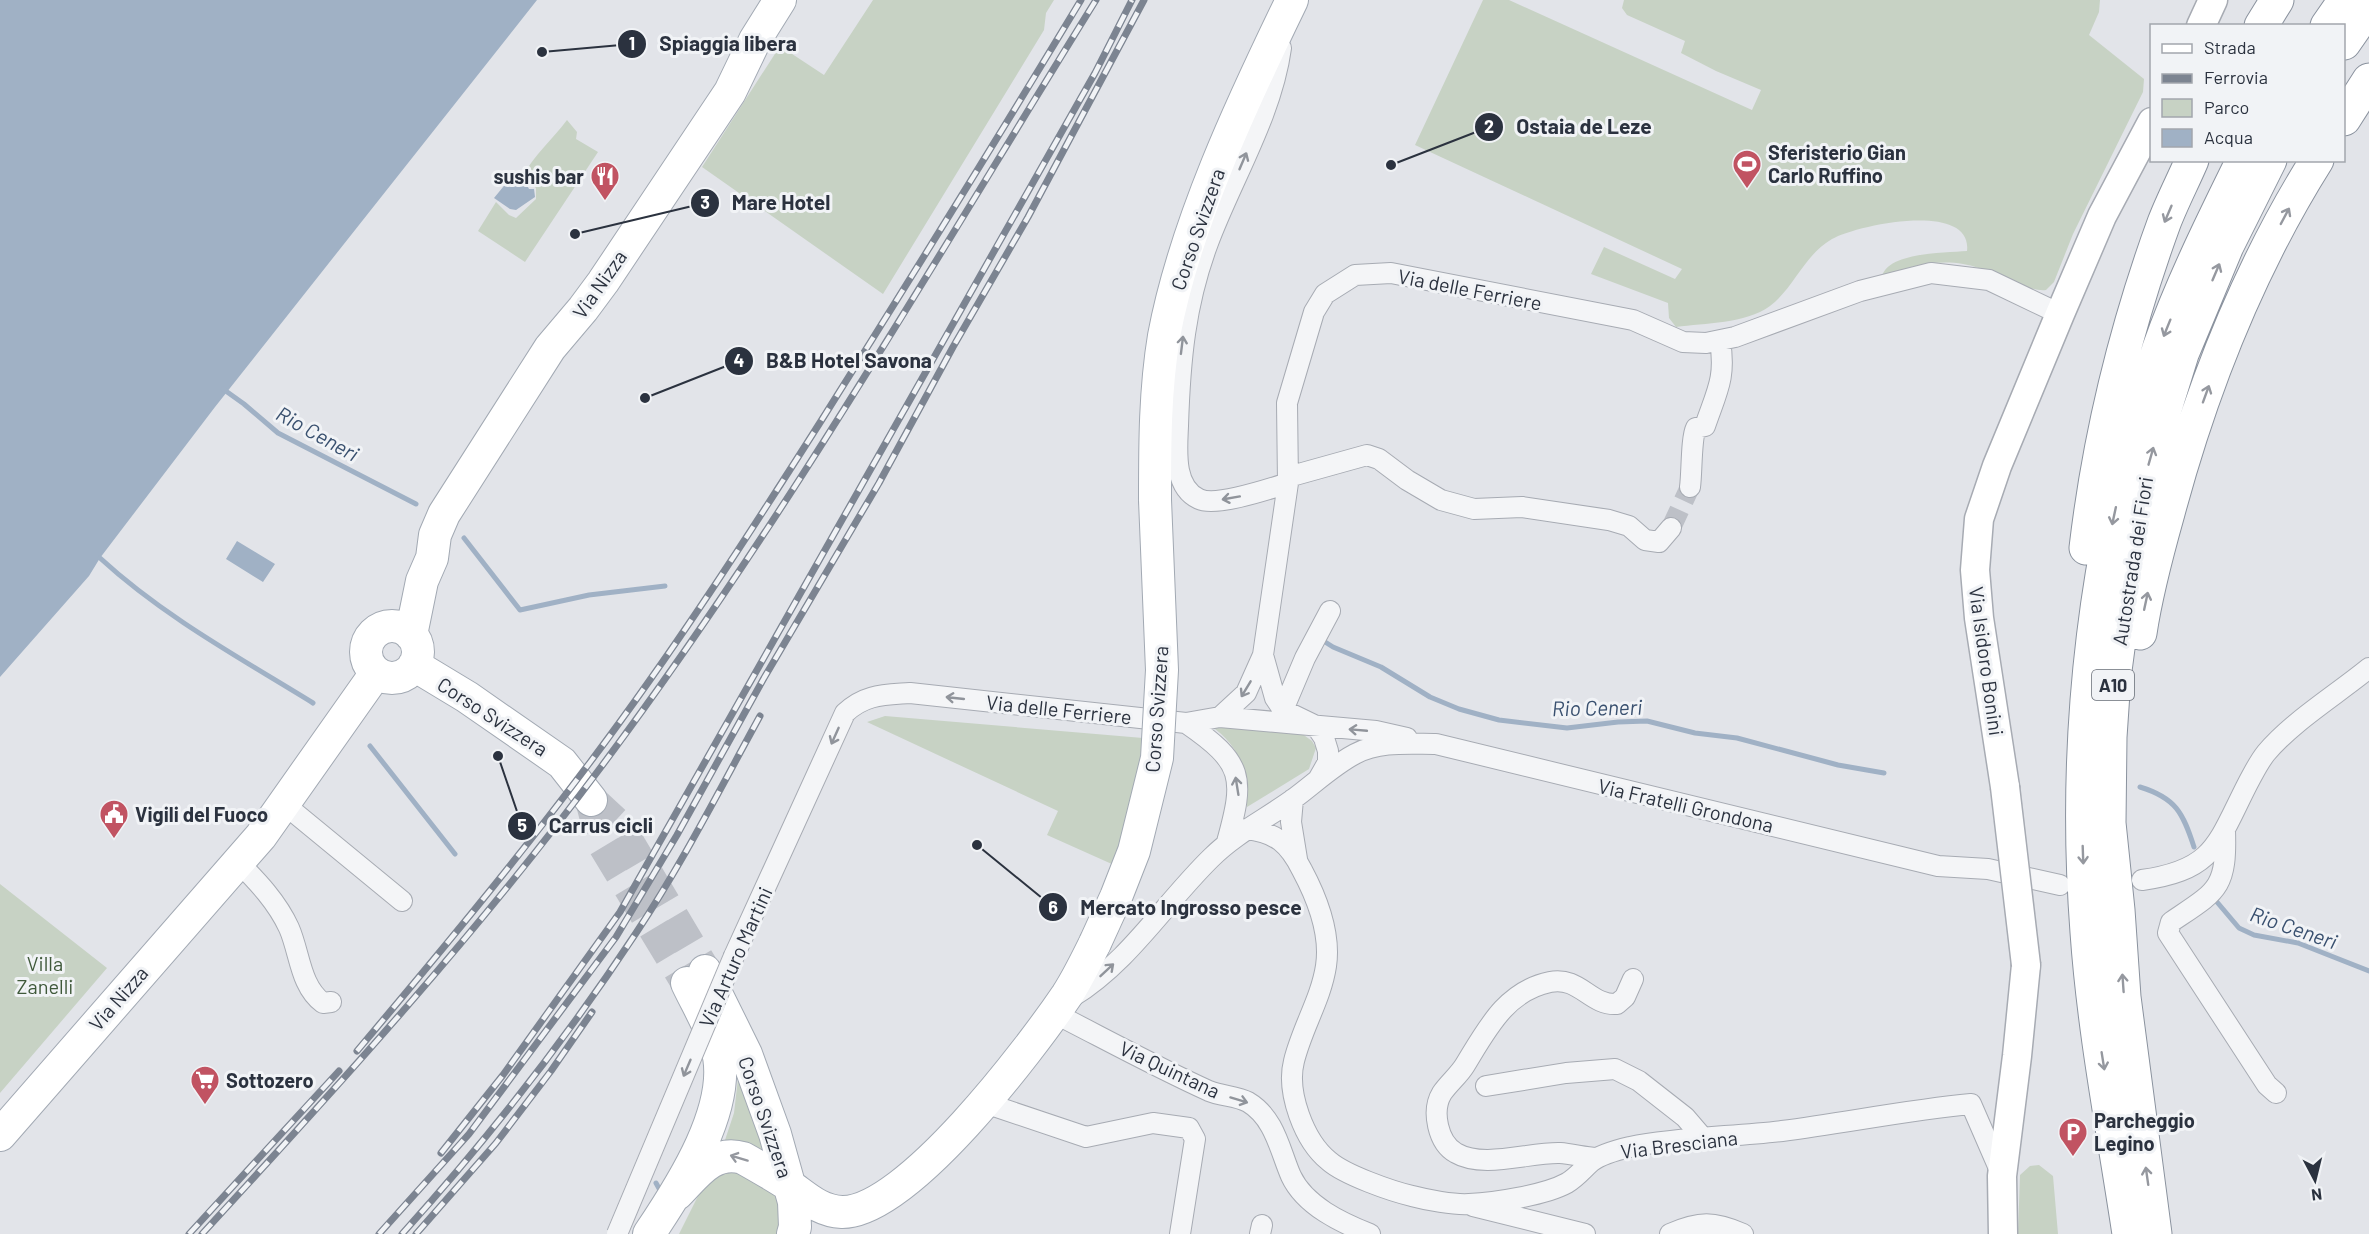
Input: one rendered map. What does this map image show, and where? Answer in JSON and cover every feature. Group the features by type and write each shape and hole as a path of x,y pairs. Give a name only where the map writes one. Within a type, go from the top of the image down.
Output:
{"highway":[{"path":"2262,24 2277,0"},
{"path":"2328,24 2345,0"},
{"path":"2345,40 2369,7"},
{"path":"2345,117 2369,80"},
{"name":"A10","path":"2081,797 2072,729 2072,670 2087,539 2102,447 2147,274 2164,222 2191,162"},
{"name":"Autostrada dei Fiori","path":"2129,1234 2094,1003 2087,933 2081,797 2083,737 2095,620 2106,553 2127,455 2160,346 2204,238 2242,162"},
{"name":"Autostrada dei Fiori","path":"2155,1234 2125,1008 2109,823 2110,737 2114,678 2127,580 2147,471 2182,354 2227,246 2269,162"},
{"name":"A10","path":"2118,910 2122,800 2132,686 2141,624 2160,541 2184,455 2225,343 2251,282 2316,162"}],"main road":[{"name":"Via Nizza","path":"402,630 394,613 419,549 435,535 444,514 550,348 603,282 730,92 755,40 780,0"},
{"name":"Corso Svizzera","path":"677,1194 711,1122 720,1071 717,1047 696,977 746,1054 775,1134 790,1186 825,1210 858,1211 873,1204 926,1165 985,1103 1057,1009 1081,972 1116,897 1134,851 1157,758 1162,670 1155,500 1155,423 1164,337 1181,268 1199,211 1288,7"},
{"path":"377,630 402,630 417,649 414,665 401,676 384,677 376,673 366,659 367,643 377,630"},
{"name":"Corso Svizzera","path":"414,665 505,723 562,763 591,800"},
{"name":"Via Nizza","path":"0,1135 261,836 376,673"},
{"path":"654,1229 677,1194 704,1167 722,1155 733,1155 743,1158 790,1186 795,1216 793,1234"},
{"path":"837,1234 867,1224 897,1203 926,1165"}],"street":[{"path":"2201,24 2213,0"},
{"path":"1288,7 1280,57 1264,110 1208,243 1190,296 1182,347 1177,441 1178,468 1185,488 1200,500 1220,500 1245,495 1367,455 1379,459 1407,480 1441,500 1474,509 1522,507 1609,520 1629,526 1645,540 1665,535"},
{"name":"Via Isidoro Bonini","path":"2003,1234 2002,1176 2018,1056 2026,965 2005,787 1978,618 1975,570 1979,519 1997,466 2102,216 2150,124"},
{"name":"Via delle Ferriere","path":"1316,726 1283,710 1275,698 1263,655 1288,480 1287,403 1314,312 1325,294 1355,275 1391,273 1633,320 1683,342 1706,343 1735,337 1860,291 1931,273 1989,280 2060,314"},
{"path":"1690,488 1693,434 1696,428 1705,426 1723,376 1719,340"},
{"path":"1283,710 1305,658 1330,611"},
{"path":"1220,717 1246,693 1263,655"},
{"path":"2142,880 2176,874 2197,864 2212,851 2256,767 2266,753 2286,734 2369,668"},
{"name":"Via delle Ferriere","path":"873,696 910,693 1186,723 1220,717 1376,731 1436,744"},
{"name":"Via Arturo Martini","path":"617,1234 734,956 845,713 856,703 873,696"},
{"path":"1186,723 1211,742 1232,763 1239,792 1227,842"},
{"path":"1316,726 1324,738 1328,751 1328,762 1319,778"},
{"name":"Via Fratelli Grondona","path":"1057,1009 1104,974 1151,927 1227,842 1293,800 1319,778 1356,753 1391,744 1436,744 1938,866 1988,869 2060,885"},
{"name":"Via Bresciana","path":"1293,800 1291,822 1297,859"},
{"path":"284,804 402,901"},
{"name":"Via Bresciana","path":"1246,829 1265,831 1281,840 1297,859 1320,908 1327,963 1322,986 1294,1062 1291,1088 1298,1112 1306,1128 1328,1161 1346,1172 1412,1196 1468,1204 1549,1190 1578,1175 1596,1158 1628,1148 1790,1130 1971,1104 2002,1176"},
{"path":"2225,830 2226,866 2214,891 2171,922 2168,933 2267,1085 2276,1093"},
{"path":"238,862 262,885 284,920 302,971 315,997 322,1003 331,1002"},
{"path":"1596,1158 1559,1153 1481,1159 1458,1155 1447,1147 1441,1135 1438,1126 1437,1102 1443,1091 1464,1067 1503,1007 1525,991 1547,982 1566,981 1575,984 1605,1003 1617,1004 1625,997 1634,979"},
{"name":"Via Quintana","path":"1057,1009 1211,1092 1248,1102 1267,1121 1282,1148 1292,1177 1304,1193 1318,1207 1344,1223 1370,1234"},
{"path":"1486,1086 1566,1073 1615,1069 1639,1082 1685,1117 1703,1138"},
{"path":"985,1103 1086,1137 1153,1123 1189,1128 1195,1139 1180,1234"},
{"path":"1468,1204 1585,1234"},
{"path":"1674,1233 1693,1224 1713,1224 1743,1234"}],"green space":[{"path":"873,0 1054,0 1046,13 1044,30 883,294 702,167 780,46 824,75"},
{"path":"1483,0 1509,0 1752,110 1761,90 1681,53 1685,41 1627,15 1622,8 1624,0 2100,0 2099,12 2089,35 2144,79 2143,92 2073,234 2054,282 2046,290 2029,288 1972,266 1942,262 1882,276 1895,262 1906,258 1932,253 1967,251 1964,235 1952,226 1933,221 1887,223 1845,233 1822,246 1806,262 1778,299 1760,312 1737,320 1676,327 1669,318 1668,303 1591,274 1604,247 1675,279 1682,269 1415,145"},
{"path":"567,120 577,132 576,139 598,152 525,262 478,231 496,202 509,215 516,218 536,199 536,188 523,176"},
{"path":"885,716 1143,738 1134,800 1114,865 1047,835 1058,811 867,722"},
{"path":"1209,725 1301,733 1312,741 1316,748 1309,769 1247,807 1240,760 1229,742"},
{"name":"Villa Zanelli","path":"0,884 107,968 0,1093"},
{"path":"739,1070 772,1160 725,1140 734,1113"},
{"path":"730,1164 783,1198 786,1234 679,1234 707,1178"},
{"path":"2039,1165 2053,1176 2058,1234 2018,1234 2020,1175 2030,1166"}],"water":[{"path":"0,0 537,0 215,407 100,558 89,576 0,677"},
{"path":"512,176 526,183 529,189 534,189 535,197 516,210 510,209 494,198"},
{"path":"237,541 275,564 263,582 226,559"}],"waterway":[{"name":"Rio Ceneri","path":"223,389 278,433 416,504"},
{"name":"Rio Ceneri","path":"464,538 520,610 589,595 665,586"},
{"path":"100,558 176,618 313,703"},
{"name":"Rio Ceneri","path":"1322,640 1381,667 1430,697 1459,709 1499,720 1567,728 1647,721 1695,733 1737,738 1838,765 1884,773"},
{"path":"370,746 455,854"},
{"name":"Rio Ceneri","path":"2140,787 2162,796 2176,808 2182,816 2194,847"},
{"name":"Rio Ceneri","path":"2217,902 2239,928 2254,935 2298,943 2369,971"},
{"path":"656,1183 661,1192"}],"tunnel":[{"path":"1671,528 1690,487"},
{"path":"591,800 602,842 687,983"},
{"path":"591,800 618,825 705,971"}],"railway":[{"path":"357,1051 534,835 591,761 681,636 821,421 1081,0"},
{"path":"202,1234 306,1121 457,947 554,828 668,675 733,581 857,389 1096,0"},
{"path":"441,1153 503,1075 620,912 1095,73 1132,0"},
{"path":"379,1234 469,1134 616,937 879,483 953,347 1028,217 1144,0"},
{"path":"402,1234 525,1088 609,973 669,880 760,716"},
{"path":"416,1234 496,1143 551,1071 592,1012"},
{"path":"189,1234 339,1071"}],"place":[{"name":"Spiaggia libera","path":"542,52"},
{"name":"Ostaia de Leze","path":"1391,165"},
{"name":"Sferisterio Gian Carlo Ruffino","path":"1747,190"},
{"name":"sushis bar","path":"605,202"},
{"name":"Mare Hotel","path":"575,234"},
{"name":"B&B Hotel Savona","path":"645,398"},
{"name":"Carrus cicli","path":"498,756"},
{"name":"Vigili del Fuoco","path":"114,840"},
{"name":"Mercato Ingrosso pesce","path":"977,845"},
{"name":"Sottozero","path":"205,1106"},
{"name":"Parcheggio Legino","path":"2073,1158"}]}
